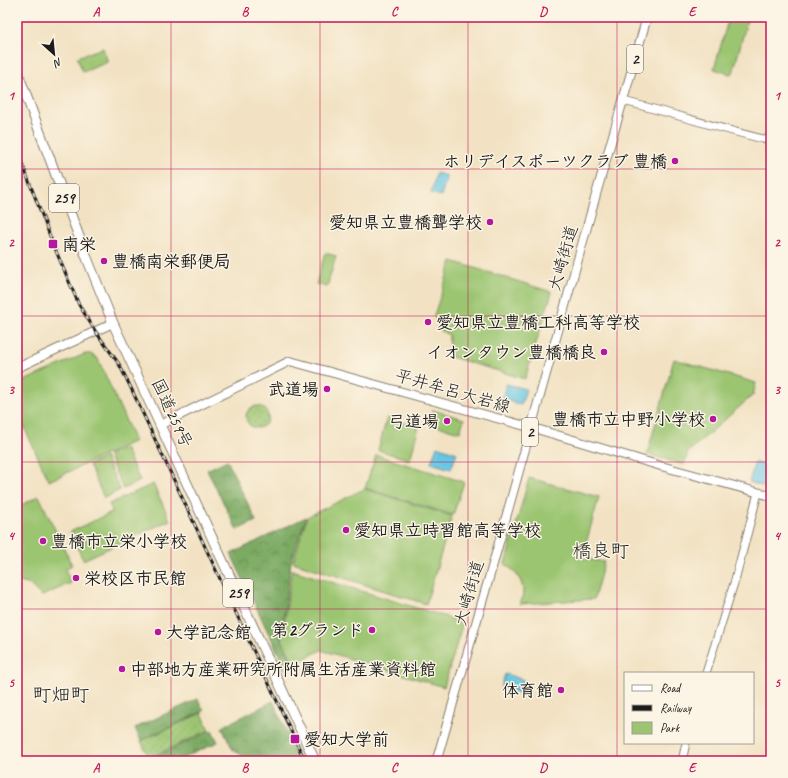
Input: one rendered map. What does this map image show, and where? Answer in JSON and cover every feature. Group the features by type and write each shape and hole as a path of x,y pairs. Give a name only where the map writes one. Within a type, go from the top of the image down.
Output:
{"highway":[{"name":"国道259号","path":"17,71 85,253 113,323 315,761"}],"main road":[{"name":"大崎街道","path":"436,761 647,17"},
{"path":"17,368 113,323"},
{"name":"平井牟呂大岩線","path":"160,425 290,361 771,496"}],"street":[{"path":"623,102 648,107 771,141"},
{"path":"706,672 758,493"},
{"path":"682,761 686,744"}],"green space":[{"path":"729,17 748,17 733,73 730,74 714,69"},
{"path":"103,48 108,62 83,72 77,57"},
{"path":"325,253 336,256 327,287 316,284"},
{"path":"452,261 552,292 525,379 448,356 449,335 441,331 434,315"},
{"path":"85,354 91,354 98,359 135,441 49,481 17,412 17,384"},
{"path":"674,359 756,383 753,395 688,452 684,465 647,454"},
{"path":"257,406 265,409 268,417 265,425 257,428 249,425 246,417 249,409"},
{"name":"弓道場","path":"433,410 464,419 460,432 430,424"},
{"path":"387,418 419,427 410,460 378,450"},
{"path":"125,448 140,481 123,489 108,455"},
{"path":"376,455 464,482 453,515 365,488"},
{"path":"105,457 120,490 104,498 89,465"},
{"path":"227,460 256,521 237,530 207,470"},
{"path":"529,478 599,497 582,558 604,562 594,599 520,604 523,592 521,581 505,564"},
{"path":"153,484 170,520 83,560 70,532 113,512 109,504"},
{"path":"364,489 452,516 426,604 293,562 307,517"},
{"path":"39,496 72,565 65,569 71,583 42,596 29,584 17,581 17,507"},
{"path":"306,517 291,562 281,639 294,666 286,670 231,554"},
{"name":"第2グランド","path":"292,570 463,622 444,687 321,650 294,664 282,639"},
{"path":"198,699 204,711 141,741 135,728"},
{"path":"273,701 300,761 251,761 233,750 222,727"},
{"path":"202,713 209,730 149,758 141,741"},
{"path":"212,730 218,742 177,761 151,761 150,759"}],"water":[{"path":"436,173 447,176 441,196 431,193"},
{"path":"506,384 526,389 521,405 502,399"},
{"path":"437,446 457,453 451,469 431,463"},
{"path":"755,462 770,467 765,487 749,482"},
{"path":"505,674 524,680 520,693 501,687"}],"railway":[{"path":"17,150 53,244 79,305 119,364 131,388 305,761"}],"place":[{"name":"ホリデイスポーツクラブ 豊橋","path":"675,161"},
{"name":"愛知県立豊橋聾学校","path":"490,222"},
{"name":"南栄","path":"53,244"},
{"name":"豊橋南栄郵便局","path":"104,261"},
{"name":"愛知県立豊橋工科高等学校","path":"428,322"},
{"name":"イオンタウン豊橋橋良","path":"604,352"},
{"name":"武道場","path":"327,389"},
{"name":"豊橋市立中野小学校","path":"713,419"},
{"name":"弓道場","path":"447,421"},
{"name":"愛知県立時習館高等学校","path":"346,530"},
{"name":"豊橋市立栄小学校","path":"43,541"},
{"name":"栄校区市民館","path":"76,578"},
{"name":"第2グランド","path":"372,630"},
{"name":"大学記念館","path":"158,632"},
{"name":"中部地方産業研究所附属生活産業資料館","path":"122,669"},
{"name":"体育館","path":"561,690"},
{"name":"愛知大学前","path":"295,739"}],"district":[{"name":"橋良町","path":"601,551"},
{"name":"町畑町","path":"61,695"}]}
